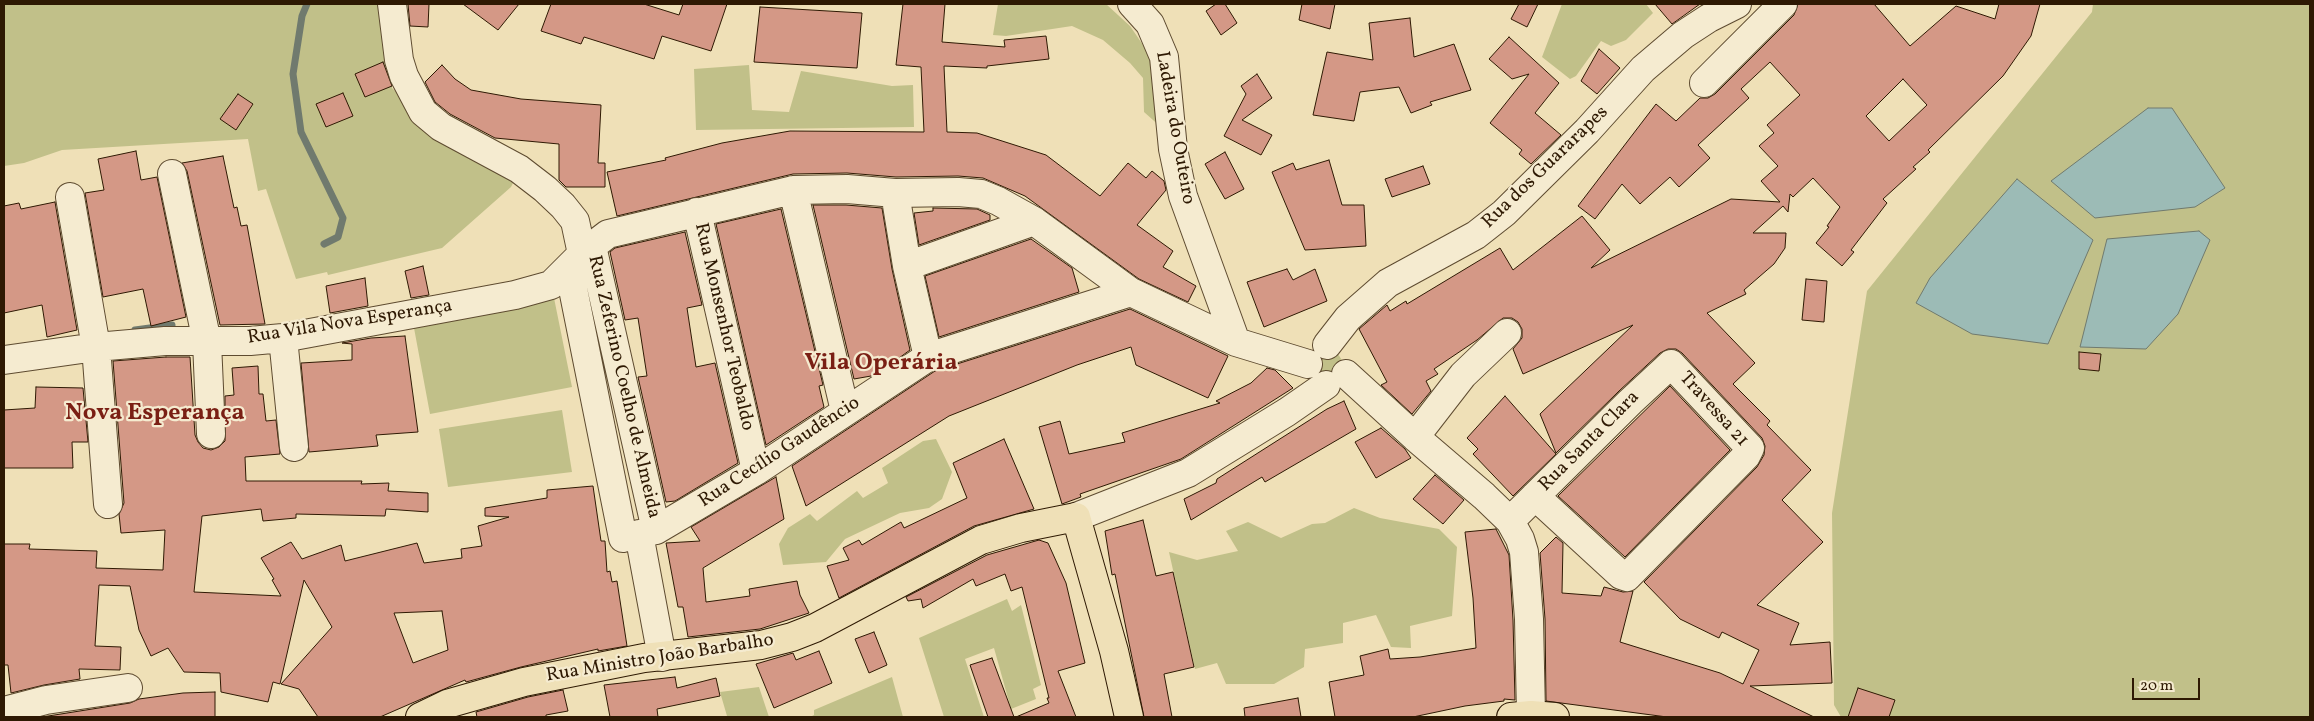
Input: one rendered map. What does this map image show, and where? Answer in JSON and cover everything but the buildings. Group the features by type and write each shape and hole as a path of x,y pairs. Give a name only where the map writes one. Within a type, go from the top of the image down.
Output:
{"main road":[{"name":"Rua Ministro João Barbalho","path":"420,717 447,704 524,682 590,668 761,645 792,637 815,628 980,540 1005,532 1076,517"},
{"path":"1076,517 1114,651 1129,717"}],"street":[{"name":"Rua Zeferino Coelho de Almeida","path":"392,4 394,35 401,68 411,91 424,112 441,127 519,169 551,195 575,221 640,534 662,657"},
{"name":"Ladeira do Outeiro","path":"1132,4 1150,24 1164,57 1173,149 1182,196 1236,342"},
{"name":"Rua dos Guararapes","path":"1327,345 1360,306 1388,283 1476,235 1504,213 1587,131 1643,69 1683,35 1709,18 1737,4"},
{"path":"1704,84 1783,4"},
{"path":"172,174 207,342 211,434"},
{"name":"Rua Vila Nova Esperança","path":"4,360 96,347 165,341 250,341 283,338 515,295 551,285 608,234 793,190 847,189 981,194 1034,221 1130,292 1236,342 1308,364"},
{"path":"793,190 845,411"},
{"path":"895,192 907,266 928,357"},
{"path":"70,197 96,347 108,504"},
{"name":"Rua Monsenhor Teobaldo","path":"697,212 756,471"},
{"path":"907,266 1034,221"},
{"name":"Rua Cecílio Gaudêncio","path":"640,534 756,471 928,357 1130,292"},
{"path":"1415,437 1462,375 1506,333"},
{"path":"283,338 294,447"},
{"path":"1336,379 1348,367 1345,354 1340,349 1327,345 1321,346 1312,353 1308,364 1312,377 1336,379 1415,437 1484,496 1510,521 1524,552 1533,716"},
{"name":"Travessa 21","path":"1535,496 1621,575 1627,577 1631,574 1749,452 1748,444 1671,364"},
{"name":"Rua Santa Clara","path":"1510,521 1671,364"},
{"name":"Rua Ministro João Barbalho","path":"1076,517 1188,473 1287,412 1336,379"},
{"path":"4,711 46,700 128,688"}],"shaded area":[{"path":"4,4 389,4 392,88 451,143 522,165 511,187 442,248 328,275 327,272 296,279 266,189 258,191 248,139 62,150 24,163 4,166"},
{"path":"998,4 1106,4 1130,26 1154,61 1162,128 1144,112 1143,78 1130,63 1103,40 1072,26 1006,36 993,35"},
{"path":"1562,4 1646,4 1653,13 1626,40 1611,46 1601,41 1576,76 1570,79 1542,57"},
{"path":"2093,4 2310,4 2310,717 1841,717 1834,705 1832,513 1867,291 2092,12"},
{"path":"749,65 752,110 789,112 801,71 892,86 913,85 914,127 696,130 694,69"},
{"path":"554,298 572,387 430,414 414,328"},
{"path":"1334,351 1343,362 1342,372 1317,376 1314,371 1316,357"},
{"path":"562,410 572,472 448,487 439,429"},
{"path":"936,439 952,472 942,499 929,508 900,513 845,539 826,562 783,565 779,544 788,528 810,514 817,521 857,491 863,498 888,483 882,468 923,441"},
{"path":"1354,508 1380,518 1439,529 1457,547 1452,616 1410,626 1411,648 1391,647 1376,615 1343,623 1343,643 1305,649 1304,667 1274,684 1226,684 1217,663 1195,669 1169,552 1197,560 1238,551 1226,531 1248,522 1281,538 1312,524 1325,523"},
{"path":"1007,599 1012,611 1021,605 1041,685 1033,689 1036,699 1011,709 994,648 965,659 984,717 944,717 919,638"},
{"path":"892,677 903,717 810,717 814,715 814,710"},
{"path":"759,687 769,717 724,717 727,716 720,692"}],"water":[{"path":"2148,108 2172,108 2225,188 2195,207 2095,218 2051,181"},
{"path":"2017,179 2093,240 2048,344 1972,334 1916,303 1930,278"},
{"path":"2199,231 2210,240 2178,314 2146,349 2080,347 2107,239"}],"waterway":[{"path":"307,4 302,16 293,74 301,132 343,218 338,237 324,244"},
{"path":"135,330 172,325"}],"district":[{"name":"Vila Operária","path":"881,365"},
{"name":"Nova Esperança","path":"155,415"}]}
